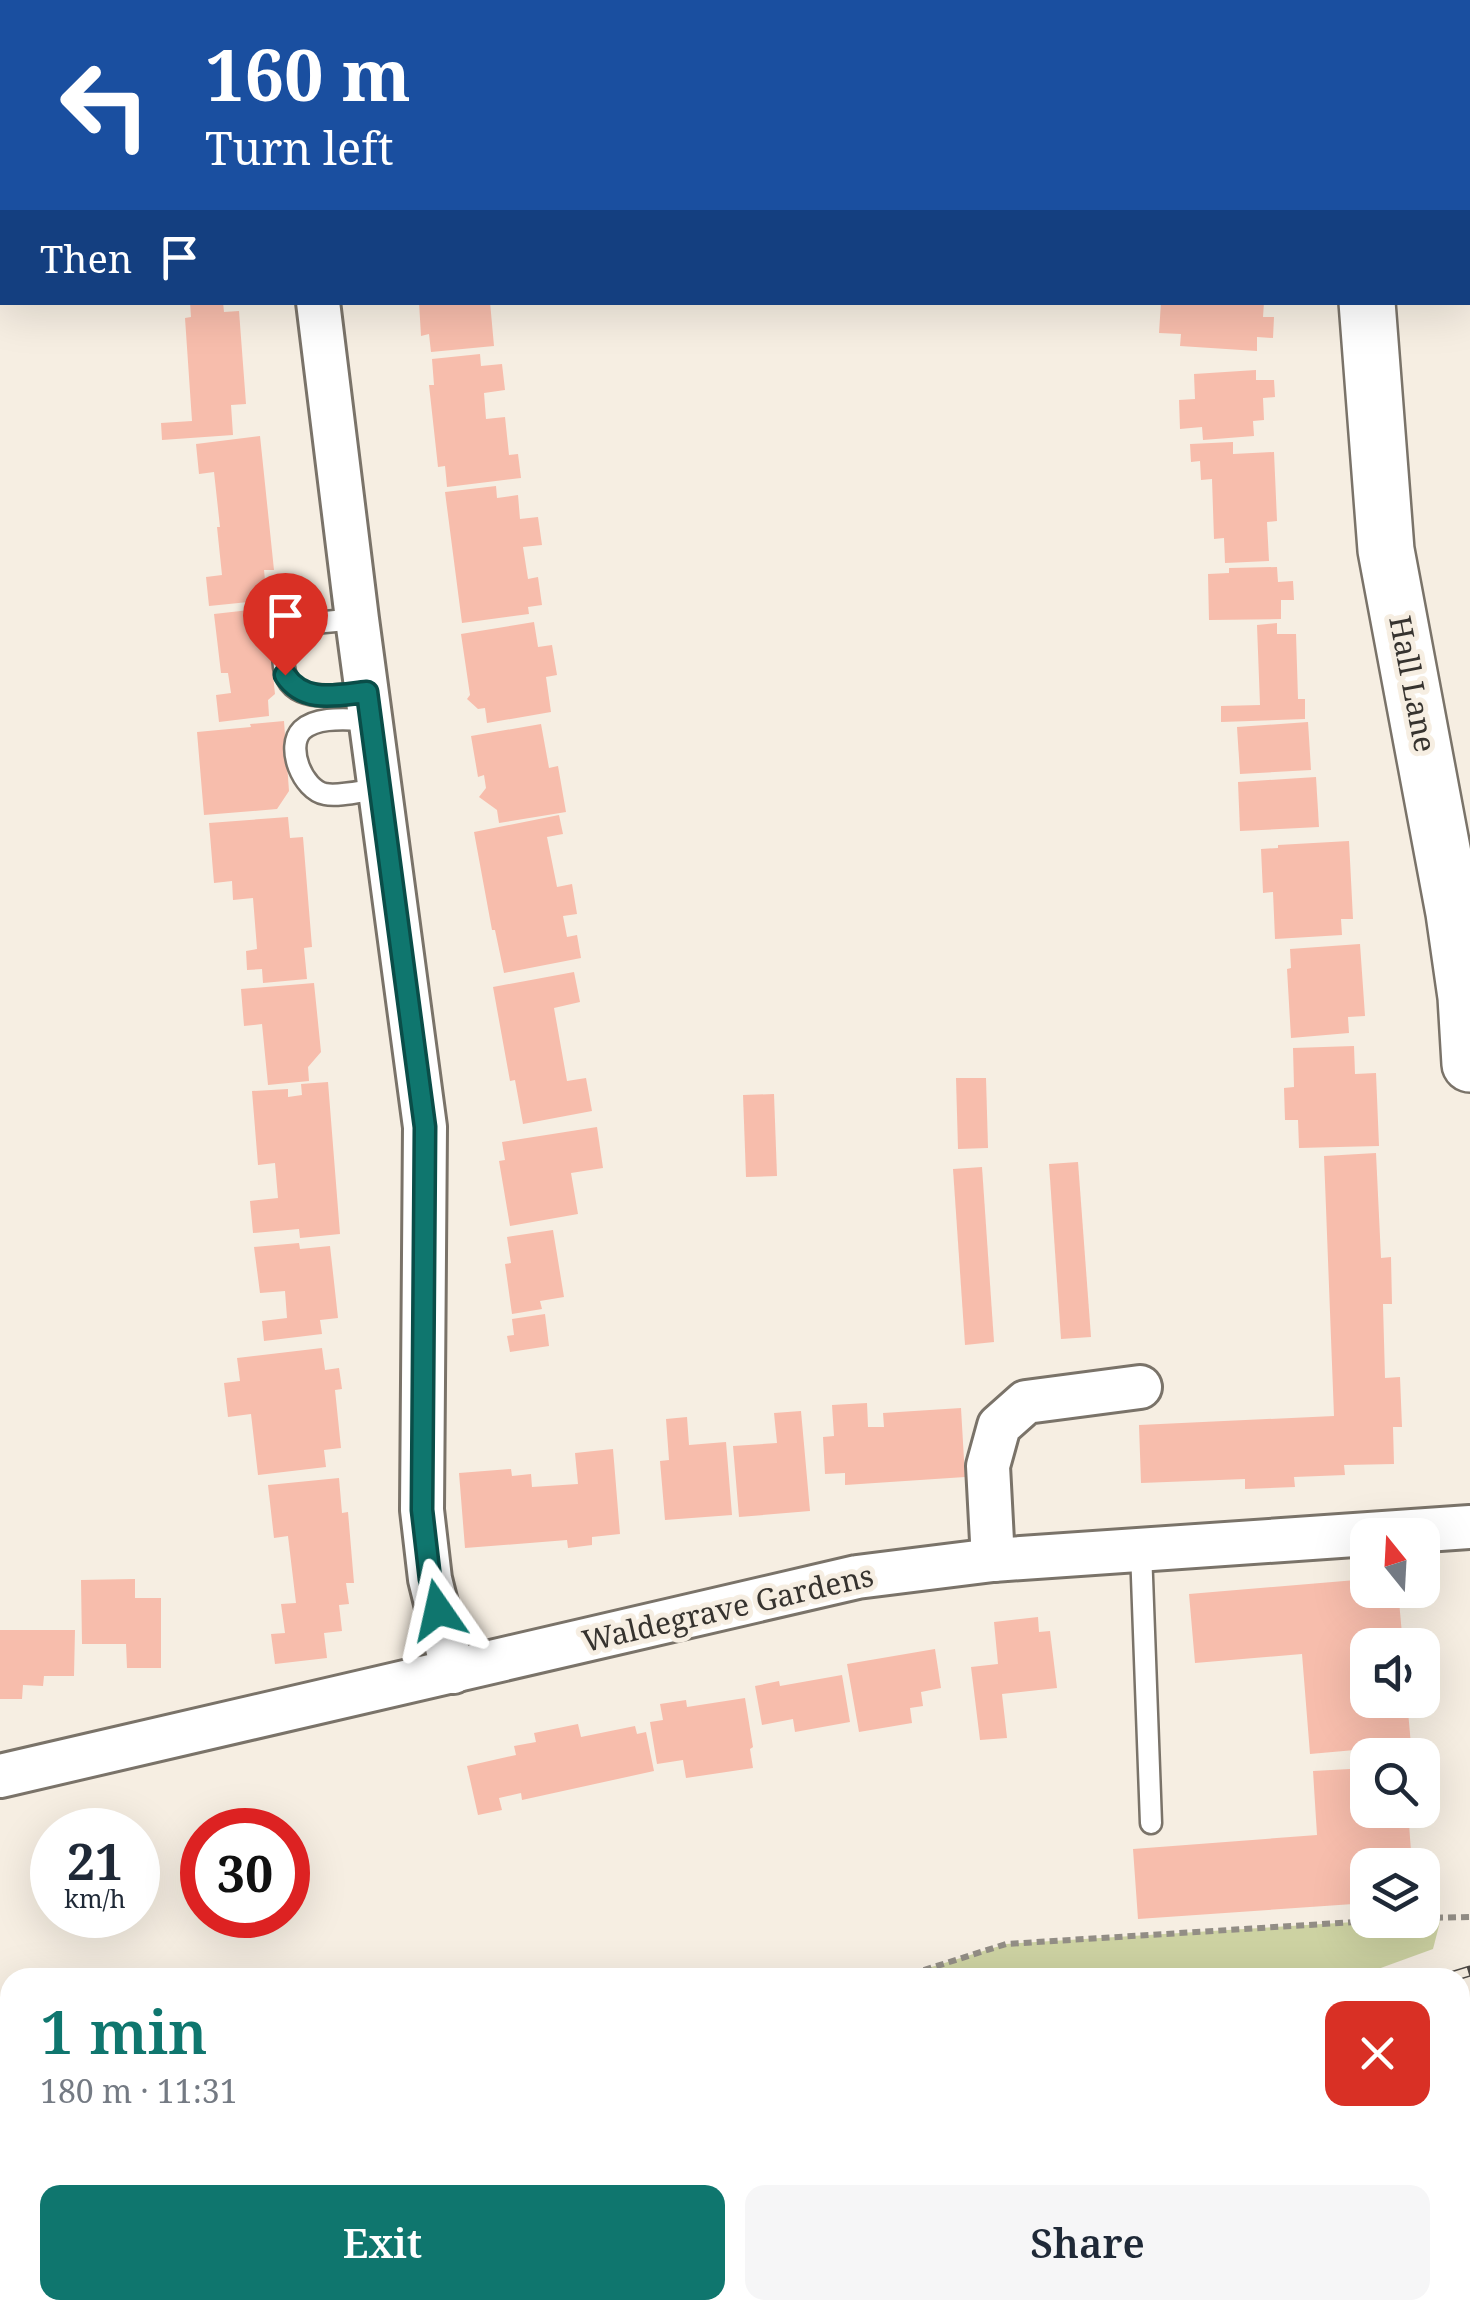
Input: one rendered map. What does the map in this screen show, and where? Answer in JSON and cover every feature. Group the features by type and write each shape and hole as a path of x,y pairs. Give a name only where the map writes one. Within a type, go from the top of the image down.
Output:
{"street":[{"path":"318,305 425,1127 422,1510 430,1579 452,1672"},
{"name":"Hall Lane","path":"1367,305 1386,550 1454,913 1466,997 1470,1064"},
{"path":"993,1560 988,1466 999,1426 1026,1402 1140,1387"},
{"name":"Waldegrave Gardens","path":"0,1776 857,1576 993,1560 1470,1527"}],"lane":[{"path":"357,619 292,629 282,646 285,675 292,686 306,693 369,706"},
{"path":"369,706 302,730 296,740 296,756 310,787 326,795 380,789"},
{"path":"1141,1550 1150,1823"}],"path":[{"path":"1440,1918 1470,1917"},
{"path":"930,1968 1006,1944 1350,1922"}],"green space":[{"path":"1350,1922 1350,1938 1436,1938 1433,1949 1381,1968 928,1968 1006,1944"}],"building":[{"path":"190,305 223,305 224,312 239,311 246,404 231,405 233,435 162,440 161,423 192,421 185,318 191,317"},
{"path":"419,305 490,305 494,346 431,352 429,334 421,336"},
{"path":"1161,305 1264,305 1263,317 1274,317 1273,338 1257,337 1257,351 1180,346 1181,334 1159,333"},
{"path":"480,354 481,366 502,364 505,390 484,393 486,419 505,417 509,455 518,454 521,478 447,487 445,466 438,467 429,385 434,385 432,359"},
{"path":"1256,370 1256,380 1274,380 1275,397 1263,398 1264,420 1253,421 1254,436 1203,440 1202,427 1180,429 1179,400 1195,399 1194,374"},
{"path":"260,436 274,570 264,570 267,600 209,606 206,577 222,575 220,527 214,472 199,474 196,444"},
{"path":"1233,442 1233,454 1274,452 1277,521 1267,522 1269,561 1225,563 1224,538 1214,539 1212,479 1201,480 1200,461 1191,462 1190,444"},
{"path":"496,486 497,498 518,495 520,519 538,517 542,545 523,547 528,579 538,577 542,605 528,607 529,614 462,623 445,492"},
{"path":"1277,567 1278,582 1293,581 1294,600 1281,600 1281,619 1209,620 1208,574 1229,573 1229,568"},
{"path":"266,608 275,694 268,700 269,716 219,722 216,695 231,693 228,673 221,673 214,614"},
{"path":"534,622 538,647 552,645 557,675 546,677 551,712 487,723 485,708 478,709 467,699 470,695 461,634"},
{"path":"1277,623 1277,634 1296,634 1298,699 1305,699 1305,719 1221,722 1221,706 1260,705 1257,625"},
{"path":"284,721 289,791 277,809 204,815 197,732"},
{"path":"1308,722 1311,770 1240,774 1237,727"},
{"path":"541,724 549,768 558,766 566,812 499,823 497,810 479,797 486,788 484,775 478,777 471,736"},
{"path":"1316,777 1319,827 1240,831 1238,782"},
{"path":"559,815 563,834 547,837 557,887 572,884 577,914 563,916 567,937 577,935 581,958 504,973 474,832"},
{"path":"288,817 290,838 303,837 312,947 304,948 307,979 263,983 262,969 247,970 246,951 257,949 253,898 233,900 232,881 214,883 209,823"},
{"path":"1349,841 1353,919 1341,919 1342,935 1275,939 1273,892 1263,893 1261,849"},
{"path":"1360,944 1365,1016 1348,1017 1349,1033 1291,1038 1287,969 1291,968 1290,949"},
{"path":"574,972 580,1002 554,1008 567,1081 586,1078 592,1111 523,1124 515,1080 510,1081 493,987"},
{"path":"314,983 321,1052 308,1067 309,1081 268,1085 262,1024 244,1026 241,989"},
{"path":"1354,1046 1355,1074 1376,1073 1379,1146 1299,1148 1298,1120 1285,1120 1284,1088 1294,1087 1293,1048"},
{"path":"956,1078 986,1078 988,1148 958,1149"},
{"path":"328,1082 340,1234 300,1238 299,1229 253,1233 250,1201 278,1198 275,1163 258,1165 252,1091 288,1089 288,1097 302,1095 301,1084"},
{"path":"774,1094 777,1176 746,1177 743,1095"},
{"path":"597,1127 603,1168 571,1173 578,1214 510,1226 499,1161 505,1160 502,1142"},
{"path":"1376,1153 1381,1258 1391,1257 1392,1304 1383,1304 1385,1378 1400,1377 1402,1427 1393,1427 1394,1464 1344,1465 1345,1475 1294,1477 1295,1487 1245,1489 1245,1479 1141,1483 1139,1425 1334,1416 1324,1156"},
{"path":"1078,1162 1091,1337 1061,1339 1049,1164"},
{"path":"982,1167 994,1342 965,1345 953,1169"},
{"path":"553,1230 564,1297 540,1301 542,1309 512,1314 505,1264 511,1263 507,1237"},
{"path":"299,1243 300,1249 330,1246 338,1318 320,1320 322,1334 264,1341 262,1321 287,1318 285,1291 260,1293 254,1247"},
{"path":"545,1314 549,1346 510,1352 507,1336 514,1335 512,1319"},
{"path":"322,1348 325,1370 339,1368 342,1389 335,1390 341,1448 324,1450 326,1467 258,1475 251,1414 228,1417 224,1383 240,1381 237,1358"},
{"path":"867,1403 868,1427 884,1427 883,1413 961,1408 965,1477 845,1485 845,1473 825,1474 823,1437 834,1436 832,1405"},
{"path":"801,1411 810,1511 739,1517 733,1446 777,1443 774,1413"},
{"path":"687,1417 689,1445 726,1442 732,1515 665,1520 660,1461 669,1460 666,1419"},
{"path":"613,1449 620,1534 592,1537 592,1545 568,1548 567,1540 465,1548 459,1473 511,1469 512,1476 531,1474 532,1487 578,1484 575,1453"},
{"path":"339,1478 342,1513 348,1512 354,1583 346,1583 349,1604 339,1605 342,1631 324,1633 327,1658 275,1664 271,1634 285,1633 281,1604 296,1603 288,1536 274,1538 268,1485"},
{"path":"135,1579 135,1598 161,1598 161,1668 127,1668 126,1644 82,1644 81,1580"},
{"path":"1350,1581 1350,1608 1400,1608 1401,1628 1350,1628 1350,1718 1409,1718 1410,1738 1350,1738 1350,1750 1310,1754 1302,1654 1195,1663 1189,1594"},
{"path":"1038,1617 1039,1632 1050,1631 1057,1688 1002,1694 1007,1738 980,1740 971,1667 998,1664 994,1622"},
{"path":"0,1630 75,1630 74,1676 44,1676 43,1686 23,1685 22,1699 0,1699"},
{"path":"935,1649 941,1688 921,1692 923,1706 910,1708 912,1723 859,1732 847,1664"},
{"path":"842,1675 850,1722 795,1732 793,1719 762,1725 755,1686 779,1681 780,1686"},
{"path":"745,1698 753,1768 686,1778 683,1760 657,1764 650,1722 663,1720 660,1704 686,1700 687,1707"},
{"path":"578,1724 581,1737 635,1726 637,1734 646,1732 654,1771 522,1800 521,1793 499,1798 502,1810 478,1815 467,1766 516,1755 514,1746 536,1742 534,1733"},
{"path":"1350,1769 1350,1828 1409,1828 1411,1848 1350,1848 1350,1904 1138,1919 1133,1849 1317,1835 1313,1771"}],"route":[{"path":"285,675 292,686 324,697 367,692 425,1127 422,1510 430,1579 438,1610"}]}
